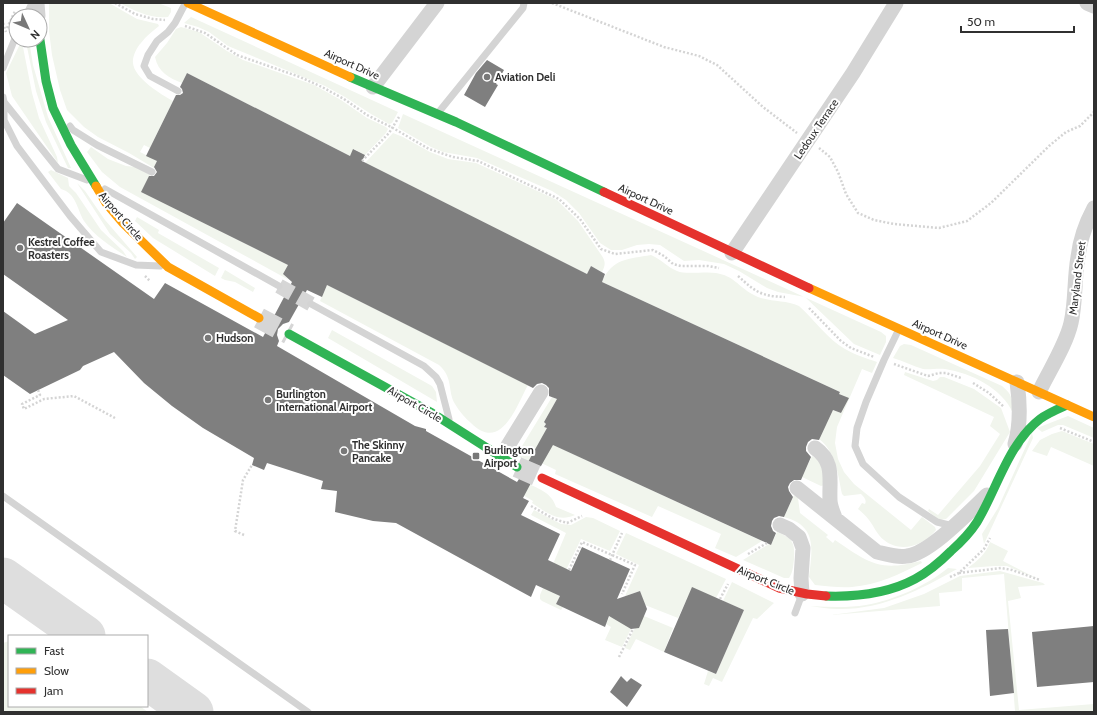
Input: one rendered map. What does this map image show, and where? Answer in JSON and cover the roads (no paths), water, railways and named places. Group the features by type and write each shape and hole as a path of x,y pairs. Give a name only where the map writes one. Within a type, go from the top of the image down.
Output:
{"street":[{"name":"Airport Drive","path":"187,3 373,87 464,125 732,253 1094,417"},
{"path":"373,87 437,3"},
{"name":"Ledoux Terrace","path":"732,253 854,73 896,3"},
{"path":"1087,3 1094,6"},
{"name":"Airport Circle","path":"41,48 46,81 53,108 71,145 106,203 168,267 259,318"},
{"name":"Maryland Street","path":"1039,392 1071,326 1075,300 1078,257 1087,245 1094,208"},
{"name":"Airport Circle","path":"289,334 432,413 517,466"},
{"name":"Airport Circle","path":"542,478 779,588 802,594 850,596 878,591 904,584 933,567 959,544 975,525 995,489 1012,452 1019,432 1020,401 1018,382"},
{"path":"501,457 541,392"},
{"name":"Airport Circle","path":"1012,452 1025,433 1038,420 1067,405"},
{"path":"815,448 826,459 830,470 830,502 835,518"},
{"path":"797,488 877,552 890,556 907,556 921,552 937,541 995,489"},
{"path":"780,525 789,529 799,537 804,548 801,578 802,594"}],"lane":[{"path":"178,91 150,76 144,66 148,55 157,41 168,32 187,3"},
{"path":"438,114 523,8 524,3"},
{"path":"3,68 11,48"},
{"path":"4,99 58,169 93,183 279,286"},
{"path":"4,99 4,120 17,146 70,216 101,252 136,265 168,267"},
{"path":"53,108 73,130 97,145 152,172"},
{"path":"311,304 424,366 436,377 440,384 451,425"},
{"path":"899,329 884,360 857,428 855,446 863,464 899,497 937,522 952,526"},
{"path":"994,470 1012,452"},
{"path":"3,496 308,712"},
{"path":"795,613 802,594"}],"tunnel":[{"path":"279,286 311,304"},
{"path":"259,318 289,334"},
{"path":"517,467 542,478"}],"place":[{"name":"Aviation Deli","path":"487,77"},
{"name":"Kestrel Coffee Roasters","path":"20,248"},
{"name":"Hudson","path":"208,338"},
{"name":"Burlington International Airport","path":"268,400"},
{"name":"The Skinny Pancake","path":"344,451"},
{"name":"Burlington Airport","path":"476,456"}]}
